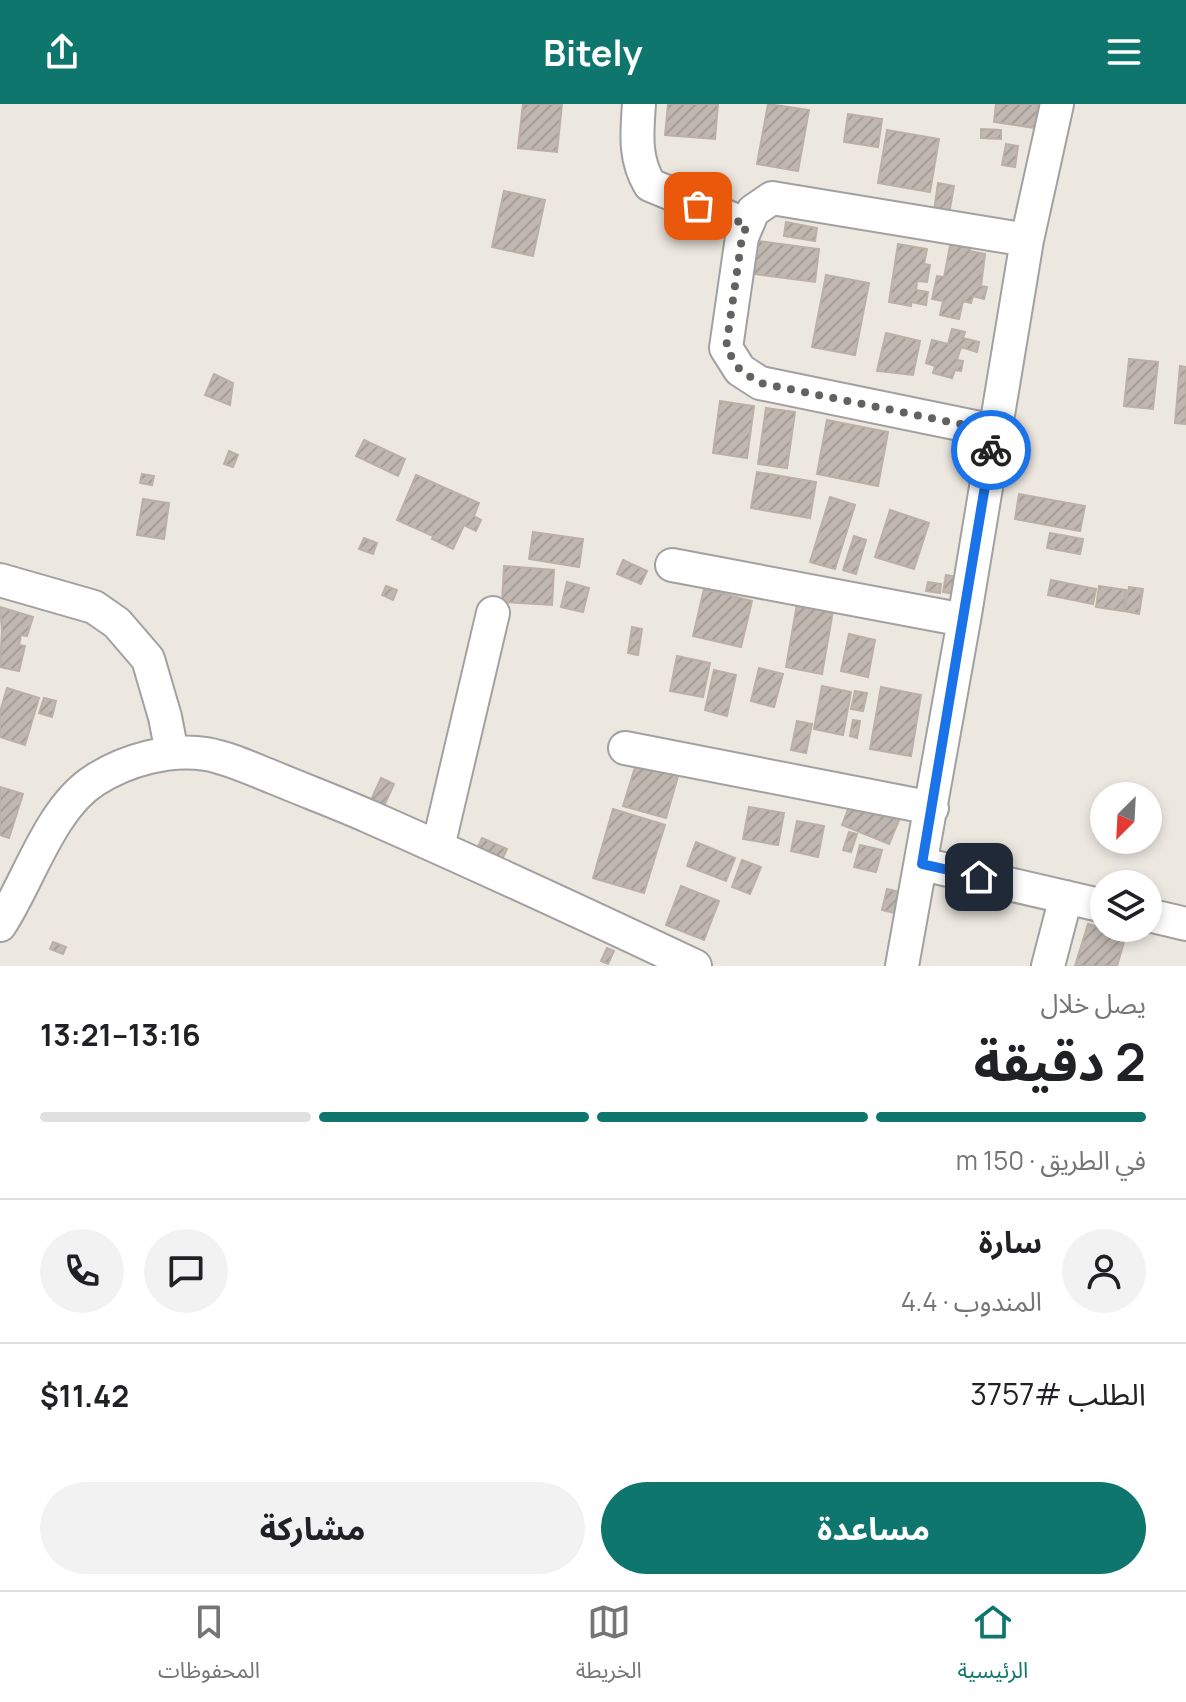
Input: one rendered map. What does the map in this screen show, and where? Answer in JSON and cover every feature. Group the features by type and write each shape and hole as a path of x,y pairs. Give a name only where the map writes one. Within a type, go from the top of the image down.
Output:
{"street":[{"path":"639,104 637,144 641,170 650,185 747,225"},
{"path":"902,966 932,808 1027,240 1057,104"},
{"path":"994,431 760,383 740,370 726,348 742,237 753,211 772,198 1027,240"},
{"path":"672,565 964,620"},
{"path":"0,580 94,607 117,623 148,659 172,753"},
{"path":"438,847 493,613"},
{"path":"625,748 932,808"},
{"path":"0,925 37,855 81,790 114,770 145,759 172,753 204,754 234,762 338,803 691,965"},
{"path":"922,864 1090,903"},
{"path":"1048,966 1066,897"},
{"path":"1162,918 1186,924"}],"building":[{"path":"523,104 562,104 557,152 518,148"},
{"path":"668,104 718,104 715,139 665,135"},
{"path":"768,104 809,110 798,171 757,164"},
{"path":"996,104 1038,104 1035,128 994,122"},
{"path":"848,114 882,119 878,147 844,142"},
{"path":"981,129 1001,130 1001,139 981,138"},
{"path":"887,130 939,139 930,192 878,183"},
{"path":"1006,144 1018,146 1015,167 1002,165"},
{"path":"938,183 954,186 949,214 934,211"},
{"path":"504,191 545,200 533,256 492,247"},
{"path":"786,222 817,228 815,241 784,236"},
{"path":"758,241 819,249 815,282 754,274"},
{"path":"951,241 971,245 970,251 985,254 981,286 987,287 984,299 973,296 971,303 963,301 959,319 940,315 943,301 932,299 937,276 944,277"},
{"path":"898,244 927,249 924,264 930,265 927,282 917,281 916,290 928,292 926,305 889,302"},
{"path":"826,275 869,283 855,355 812,347"},
{"path":"952,329 965,332 963,338 979,342 977,352 961,347 957,360 963,361 961,371 955,370 952,378 933,373 935,366 926,363 932,340 948,344"},
{"path":"886,333 920,341 913,375 877,371"},
{"path":"1129,359 1158,362 1153,409 1124,406"},
{"path":"1180,366 1186,367 1186,424 1175,423"},
{"path":"214,374 233,383 230,405 205,395"},
{"path":"720,401 754,406 747,458 713,453"},
{"path":"766,408 795,412 787,468 758,464"},
{"path":"827,420 888,432 878,486 817,474"},
{"path":"364,440 405,459 398,476 356,456"},
{"path":"229,451 238,455 233,467 224,464"},
{"path":"757,472 816,482 810,518 751,508"},
{"path":"142,474 154,476 152,485 140,483"},
{"path":"416,475 479,503 474,516 481,520 476,531 464,525 453,549 397,520"},
{"path":"1019,494 1085,506 1080,531 1015,519"},
{"path":"830,497 855,505 835,569 810,562"},
{"path":"143,499 169,503 164,539 137,535"},
{"path":"890,510 929,523 914,569 875,557"},
{"path":"533,532 583,539 579,567 529,559"},
{"path":"1050,533 1083,539 1080,554 1047,548"},
{"path":"854,536 866,540 856,574 843,570"},
{"path":"364,538 377,543 373,554 359,549"},
{"path":"623,560 647,571 641,584 617,574"},
{"path":"504,566 554,570 552,605 502,602"},
{"path":"946,575 958,577 955,594 943,592"},
{"path":"1051,580 1096,589 1093,604 1048,595"},
{"path":"567,582 589,588 583,612 561,607"},
{"path":"928,582 941,584 940,593 926,591"},
{"path":"386,586 397,590 393,600 382,595"},
{"path":"1099,586 1126,590 1123,611 1096,607"},
{"path":"1129,587 1143,589 1139,614 1124,611"},
{"path":"704,589 752,601 741,647 693,636"},
{"path":"797,604 833,611 822,674 786,667"},
{"path":"0,607 33,617 27,636 21,635 19,645 25,646 19,671 0,667"},
{"path":"632,627 642,629 638,655 628,653"},
{"path":"849,634 875,640 868,677 841,671"},
{"path":"677,656 710,663 703,697 670,691"},
{"path":"759,668 783,674 774,707 751,701"},
{"path":"714,670 736,675 727,716 705,710"},
{"path":"822,686 851,692 843,735 814,729"},
{"path":"881,687 921,695 911,756 870,749"},
{"path":"7,688 39,698 25,745 0,737 0,712"},
{"path":"855,691 867,693 863,711 851,709"},
{"path":"44,698 56,701 52,717 39,713"},
{"path":"853,720 860,721 857,738 850,736"},
{"path":"797,721 812,724 806,753 791,750"},
{"path":"637,761 679,773 666,818 623,806"},
{"path":"381,778 394,784 384,806 371,800"},
{"path":"0,787 23,794 9,838 0,835"},
{"path":"854,794 902,813 889,844 842,825"},
{"path":"749,807 784,813 778,845 743,839"},
{"path":"613,809 665,825 644,893 593,878"},
{"path":"797,821 824,826 818,857 791,851"},
{"path":"849,832 857,834 851,852 843,850"},
{"path":"482,838 507,849 500,864 475,853"},
{"path":"696,842 735,858 726,881 687,866"},
{"path":"860,845 882,850 876,872 854,867"},
{"path":"742,860 761,867 750,894 732,887"},
{"path":"681,886 719,901 704,940 666,925"},
{"path":"887,889 900,892 895,913 882,910"},
{"path":"1088,924 1090,942 1124,942 1117,966 1075,966"},
{"path":"53,942 66,947 63,954 50,949"},
{"path":"607,948 614,951 608,964 601,961"}],"way so far":[{"path":"698,206 747,225 742,237 726,348 740,370 760,383 994,431 991,450"}],"route":[{"path":"979,877 922,864 991,450"}]}
